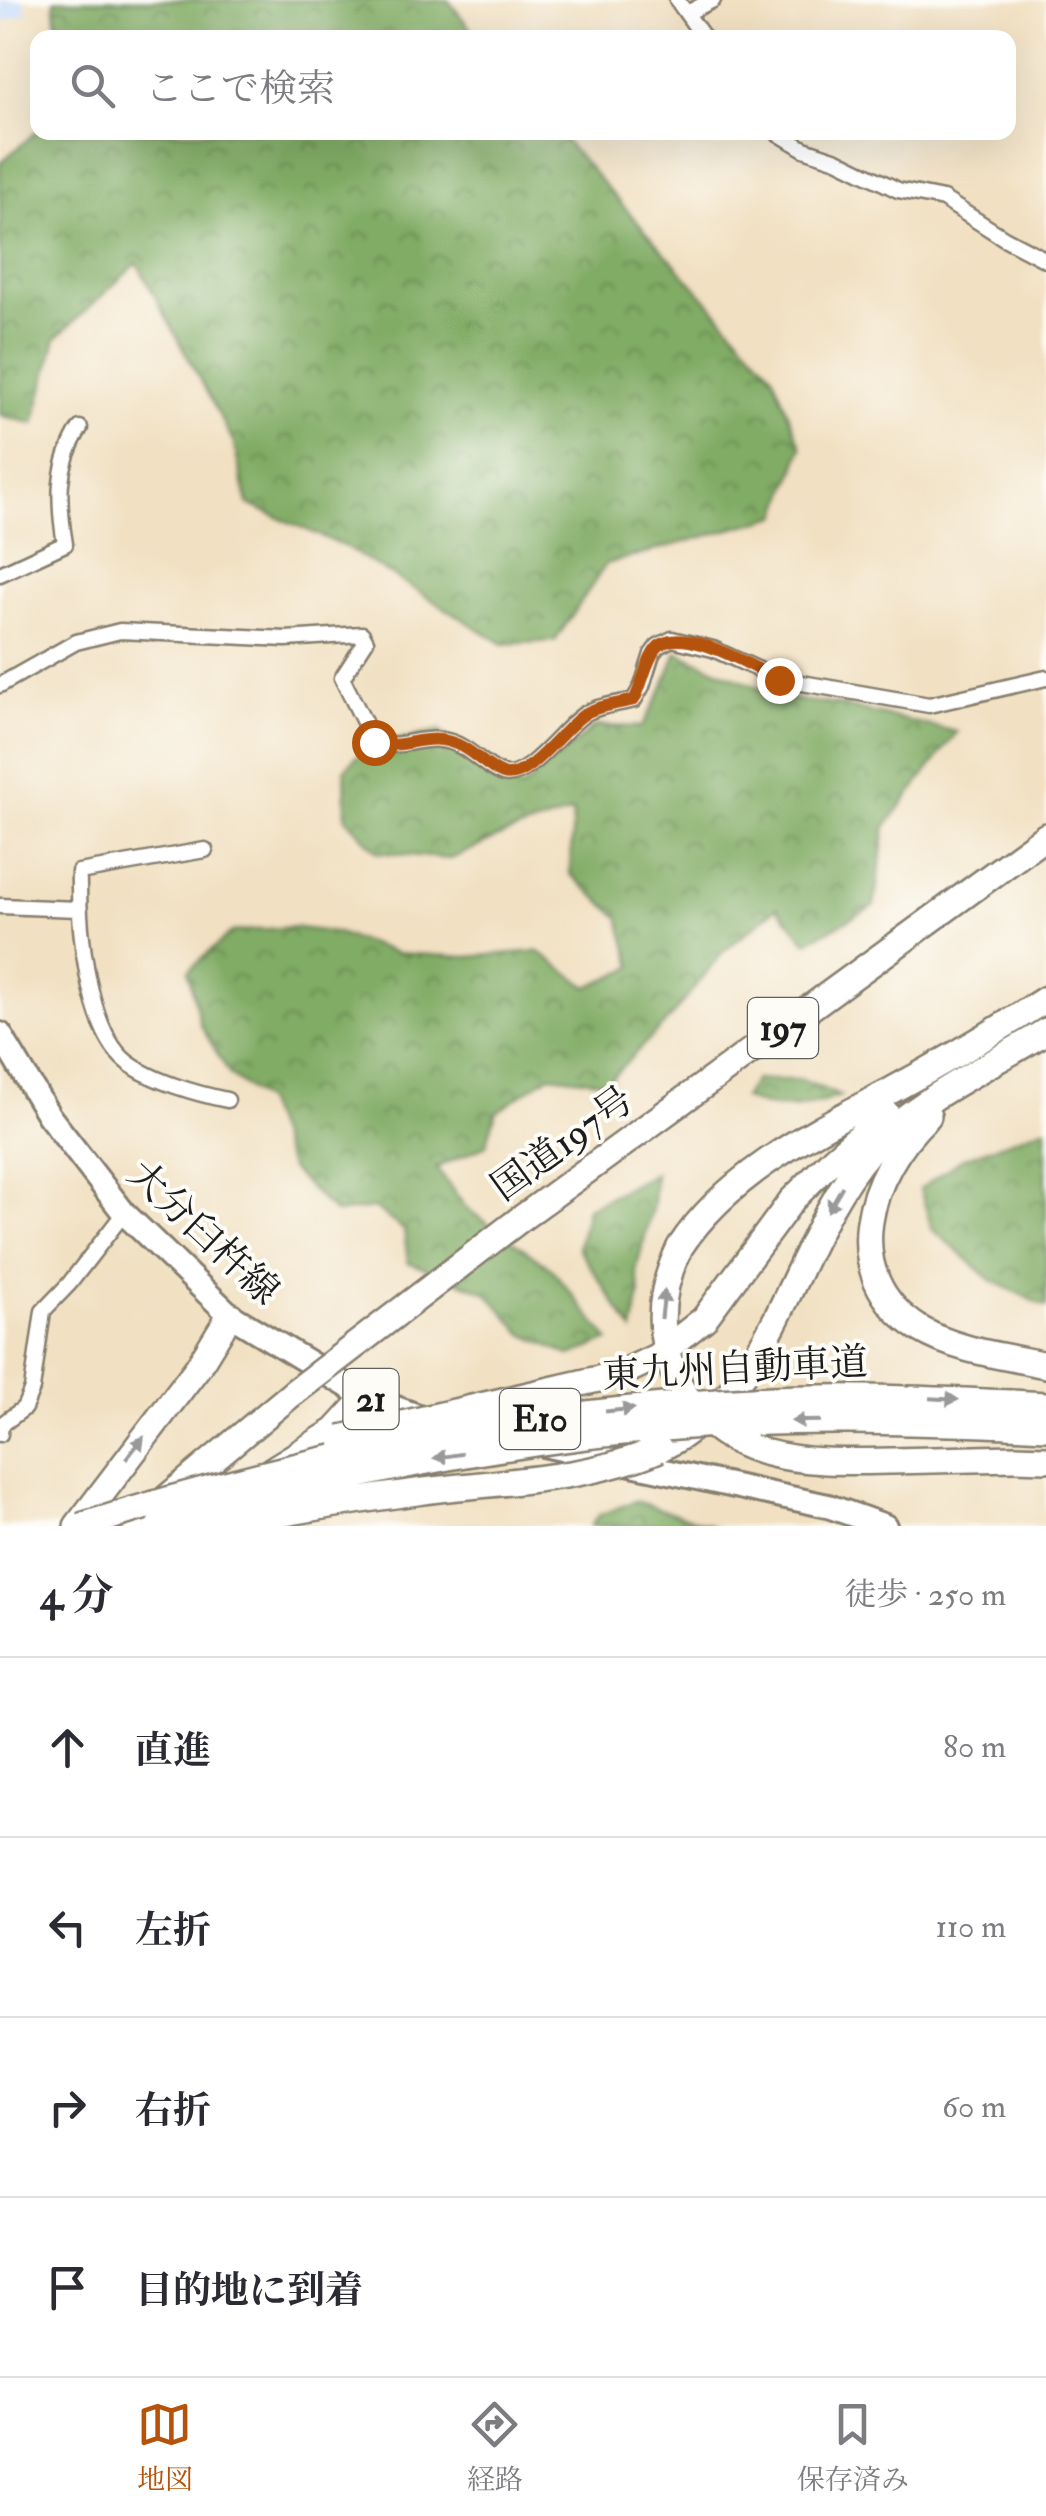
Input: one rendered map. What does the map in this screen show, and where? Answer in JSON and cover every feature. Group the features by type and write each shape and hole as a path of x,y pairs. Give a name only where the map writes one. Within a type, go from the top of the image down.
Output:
{"highway":[{"name":"国道197号","path":"136,1517 519,1220 1046,836"},
{"path":"929,921 1010,875 1046,849"},
{"path":"1046,998 973,1046 783,1152 717,1201 680,1247 662,1302 663,1337 680,1386 698,1412 722,1433 771,1456 816,1462 1046,1459"},
{"path":"218,1526 375,1498 578,1472 619,1464 659,1448 700,1422 756,1360 833,1202 871,1149 904,1118 1046,1031"},
{"path":"136,1517 335,1440 620,1374 656,1357 704,1318 812,1178 868,1128 973,1046"},
{"path":"986,1069 935,1109 892,1158 870,1214 870,1255 883,1291 919,1328 956,1345 1046,1366"},
{"path":"79,1526 198,1368 230,1315"},
{"path":"178,1526 335,1431 366,1398"},
{"name":"東九州自動車道","path":"79,1526 136,1517 329,1457 538,1419 756,1400 918,1398 1010,1414 1046,1428"},
{"name":"東九州自動車道","path":"158,1526 334,1479 558,1440 760,1422 1010,1414 1046,1404"}],"main road":[{"name":"大分臼杵線","path":"0,1034 50,1116 124,1213 230,1315 366,1398 415,1417 828,1506 884,1526"}],"street":[{"path":"677,0 699,30"},
{"path":"689,12 713,0"},
{"path":"789,140 898,190 943,198 1046,260"},
{"path":"0,574 66,544 58,506 67,449 80,428"},
{"path":"0,686 76,642 120,631 286,639 362,634 366,641 342,678 374,742 390,747 428,738 448,740 504,774 517,774 590,711 634,700 652,654 672,639 712,648 779,680 929,705 1046,678"},
{"path":"205,850 79,872 78,909 96,1013 118,1053 130,1065 228,1100"},
{"path":"0,906 78,909"},
{"path":"0,1434 1,1426 24,1408 32,1390 42,1311 69,1284 124,1213"}],"shaded area":[{"path":"0,0 23,0 27,13 0,23"}],"green space":[{"path":"54,0 448,0 472,30 57,30"},
{"path":"30,137 564,140 772,373 802,448 778,516 606,564 555,641 503,644 346,547 248,504 233,441 137,263 56,338 34,424 0,415 0,163"},
{"path":"677,652 782,698 840,705 957,732 886,826 874,906 807,942 777,907 723,952 671,1017 607,1082 550,1075 496,1112 486,1145 436,1168 466,1208 551,1268 609,1340 571,1356 523,1334 486,1292 408,1262 404,1230 374,1208 335,1213 290,1169 264,1101 230,1075 200,1024 188,971 232,932 292,927 337,933 397,953 466,957 538,951 588,987 633,967 619,917 570,874 573,812 503,835 451,859 377,852 346,818 345,769 365,748 440,730 471,764 521,789 595,726 642,727"},
{"path":"755,1080 802,1080 840,1096 803,1106 768,1106 743,1098"},
{"path":"1046,1127 1046,1307 991,1280 932,1229 920,1189 961,1159"},
{"path":"655,1173 653,1205 636,1271 640,1293 633,1331 578,1248 587,1208"},
{"path":"635,1501 713,1526 591,1526 599,1515"}],"route":[{"path":"374,742 390,747 428,738 448,740 504,774 517,774 590,711 634,700 652,654 672,639 712,648 779,680"}]}
